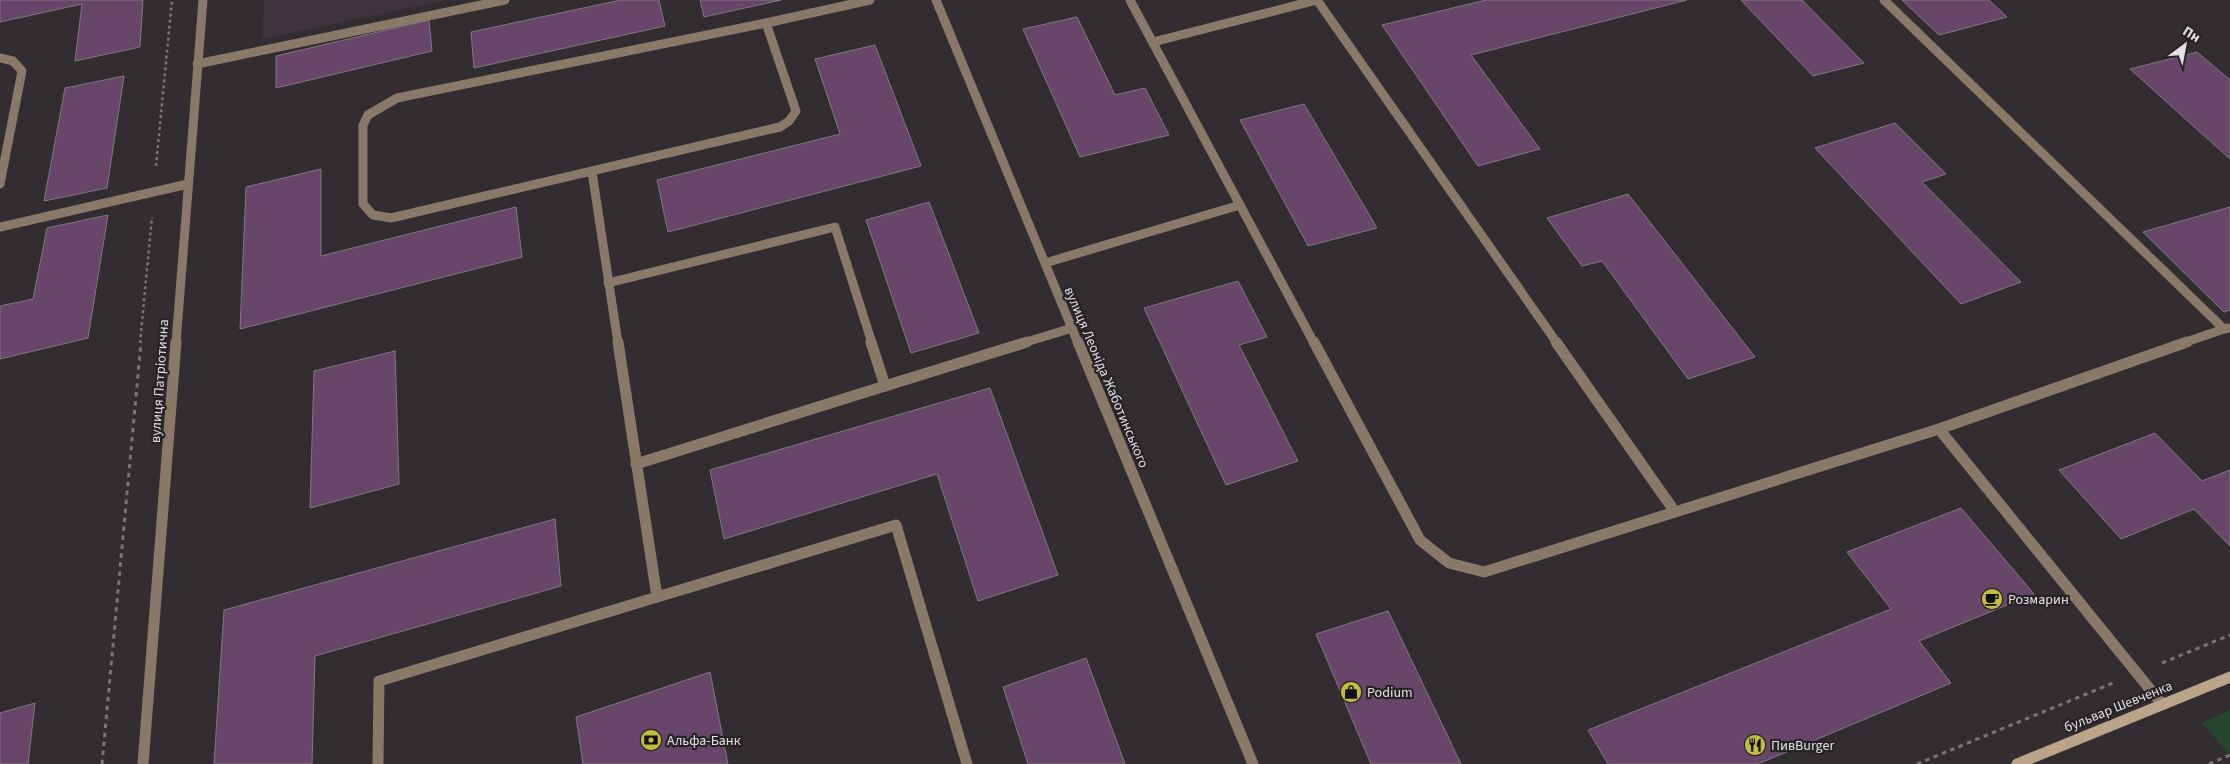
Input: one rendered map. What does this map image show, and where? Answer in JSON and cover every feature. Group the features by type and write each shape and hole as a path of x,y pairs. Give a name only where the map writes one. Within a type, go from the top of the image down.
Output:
{"street":[{"name":"вулиця Патріотична","path":"144,764 203,0"},
{"path":"197,64 505,0"},
{"path":"766,23 796,112 789,121 780,127 391,218 372,215 363,204 363,125 368,114 397,98 870,0"},
{"name":"вулиця Леоніда Жаботинського","path":"936,0 1253,764"},
{"path":"1130,0 1420,540 1444,561 1461,570 1484,572 1938,429 2227,328 1884,0"},
{"path":"1153,42 1317,0 1675,512"},
{"path":"0,58 17,63 22,72 0,184"},
{"path":"592,172 657,597"},
{"path":"0,227 188,184"},
{"path":"1045,262 1240,205"},
{"path":"608,283 835,227 886,386"},
{"path":"636,464 1072,328"},
{"path":"1938,429 2162,704"},
{"path":"378,764 379,681 896,526 967,764"},
{"name":"бульвар Шевченка","path":"2017,764 2230,677"}],"path":[{"path":"102,764 172,0"},
{"path":"1917,764 2230,635"},
{"path":"2209,764 2230,755"}],"shaded area":[{"path":"264,0 447,0 262,39"}],"green space":[{"path":"2230,710 2230,755 2202,723"}],"building":[{"path":"0,0 143,0 140,47 75,61 82,4 0,22"},
{"path":"621,0 659,0 665,26 474,68 471,32"},
{"path":"700,0 781,0 704,17"},
{"path":"1486,0 1687,0 1471,55 1540,149 1478,166 1382,25"},
{"path":"1741,0 1802,0 1864,63 1813,76"},
{"path":"1902,0 1989,0 2007,17 1939,35"},
{"path":"1077,17 1115,95 1145,88 1169,135 1080,157 1023,29"},
{"path":"429,20 432,51 276,88 276,56"},
{"path":"875,45 921,166 668,232 657,180 840,134 815,59"},
{"path":"2197,52 2230,80 2230,159 2130,69"},
{"path":"124,76 107,188 44,201 65,88"},
{"path":"1304,104 1377,228 1308,246 1240,120"},
{"path":"1895,123 1946,174 1922,182 2021,282 1961,304 1815,148"},
{"path":"321,169 321,256 516,207 522,257 240,329 246,187"},
{"path":"1628,194 1755,357 1688,379 1602,261 1582,266 1547,218"},
{"path":"929,202 979,333 911,353 866,220"},
{"path":"2230,207 2230,310 2224,312 2143,232"},
{"path":"108,215 88,338 0,359 0,306 33,299 47,228"},
{"path":"1238,281 1267,337 1239,345 1298,461 1226,485 1144,308"},
{"path":"395,351 399,484 310,508 314,371"},
{"path":"990,388 1058,575 978,601 937,474 724,539 710,470"},
{"path":"2155,433 2202,481 2230,470 2230,546 2194,509 2121,539 2059,470"},
{"path":"1961,508 2034,594 1919,641 1951,683 1758,764 1608,764 1588,730 1891,609 1847,552"},
{"path":"555,519 561,586 315,656 312,764 214,764 224,610"},
{"path":"1388,611 1461,764 1371,764 1316,634"},
{"path":"1086,658 1125,764 1028,764 1003,687"},
{"name":"Альфа-Банк","path":"710,672 728,764 583,764 576,717"},
{"path":"35,703 28,764 0,764 0,713"}],"place":[{"name":"Розмарин","path":"1992,599"},
{"name":"Podium","path":"1351,692"},
{"name":"Альфа-Банк","path":"651,740"},
{"name":"ПивBurger","path":"1755,745"}]}
